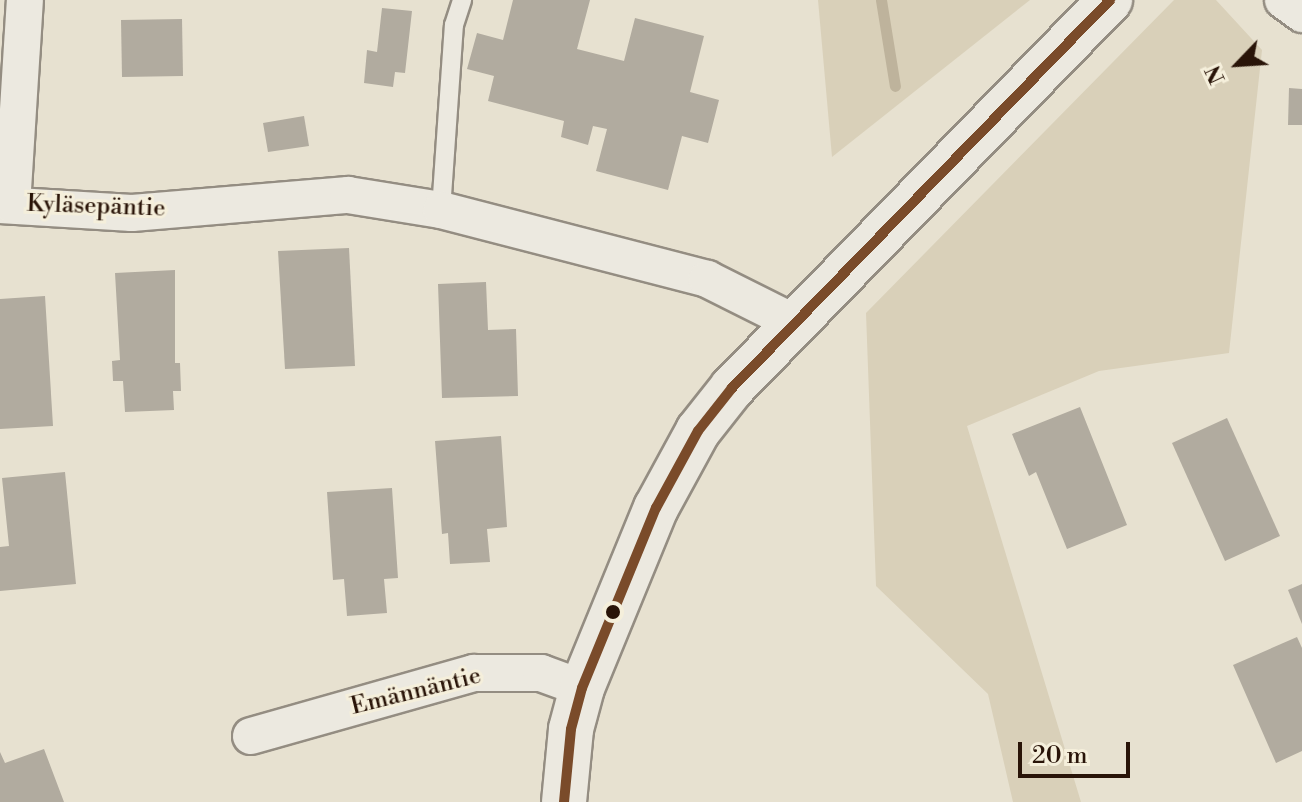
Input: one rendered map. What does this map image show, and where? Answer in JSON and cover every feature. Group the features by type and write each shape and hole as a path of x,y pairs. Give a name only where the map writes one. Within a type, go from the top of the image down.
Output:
{"street":[{"path":"6,205 25,0"},
{"path":"564,802 571,729 582,688 617,598 679,464 732,388 1110,0"},
{"path":"1283,0 1302,14"},
{"name":"Kyläsepäntie","path":"6,205 132,213 348,195 441,210 707,279 795,323"},
{"name":"Emännäntie","path":"251,736 474,673 541,673 582,688"}],"lane":[{"path":"441,210 454,25 462,0"}],"shaded area":[{"path":"818,0 1030,0 832,157"},
{"path":"1174,0 1216,0 1262,50 1229,353 1099,371 967,426 1081,802 1013,802 988,694 876,586 866,313"}],"building":[{"path":"513,0 590,0 577,49 624,61 635,18 704,36 690,92 719,100 708,143 682,136 668,190 596,171 607,129 593,126 588,145 561,137 564,121 488,101 494,76 467,69 477,33 503,40"},
{"path":"382,8 412,11 405,73 395,72 393,87 364,83 367,50 377,52"},
{"path":"182,19 183,76 122,77 121,20"},
{"path":"1289,88 1302,89 1302,125 1288,125"},
{"path":"304,116 309,146 268,152 263,123"},
{"path":"349,248 355,366 285,369 278,251"},
{"path":"175,270 175,363 180,363 181,391 173,391 174,410 125,412 123,381 113,381 112,361 120,360 115,273"},
{"path":"486,282 488,330 516,329 518,396 442,398 438,284"},
{"path":"45,296 53,426 0,429 0,299"},
{"path":"1080,407 1127,525 1067,549 1036,472 1029,476 1012,434"},
{"path":"1227,418 1280,536 1225,561 1172,443"},
{"path":"501,436 507,527 487,529 490,562 450,564 448,533 442,534 435,441"},
{"path":"65,472 76,584 0,591 0,547 9,546 2,478"},
{"path":"392,488 398,578 384,579 387,613 347,616 344,579 333,580 327,492"},
{"path":"1302,584 1302,624 1288,590"},
{"path":"1297,637 1302,648 1302,751 1276,763 1233,665"},
{"path":"44,749 64,802 0,802 0,752 5,763"}],"waterway":[{"path":"881,0 895,86"}],"transit line":[{"path":"564,802 571,729 582,688 656,508 698,431 732,388 1110,0"}]}
